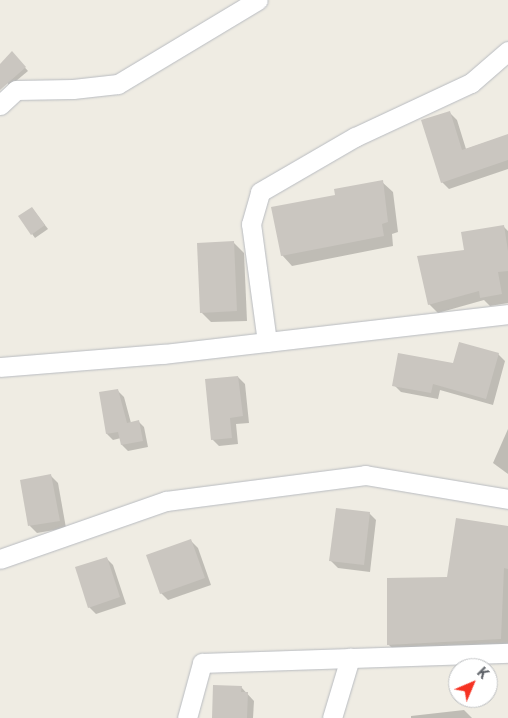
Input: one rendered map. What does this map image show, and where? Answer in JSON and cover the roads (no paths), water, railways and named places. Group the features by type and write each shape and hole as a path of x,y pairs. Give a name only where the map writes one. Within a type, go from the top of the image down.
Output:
{"street":[{"path":"0,105 8,88 73,89 118,84 258,0"},
{"path":"267,342 251,224 260,192 355,137 470,83 508,51"},
{"path":"0,367 163,354 508,314"},
{"path":"0,559 166,501 365,475 508,500"},
{"path":"187,718 202,663 508,654"},
{"path":"332,718 350,658"}]}
